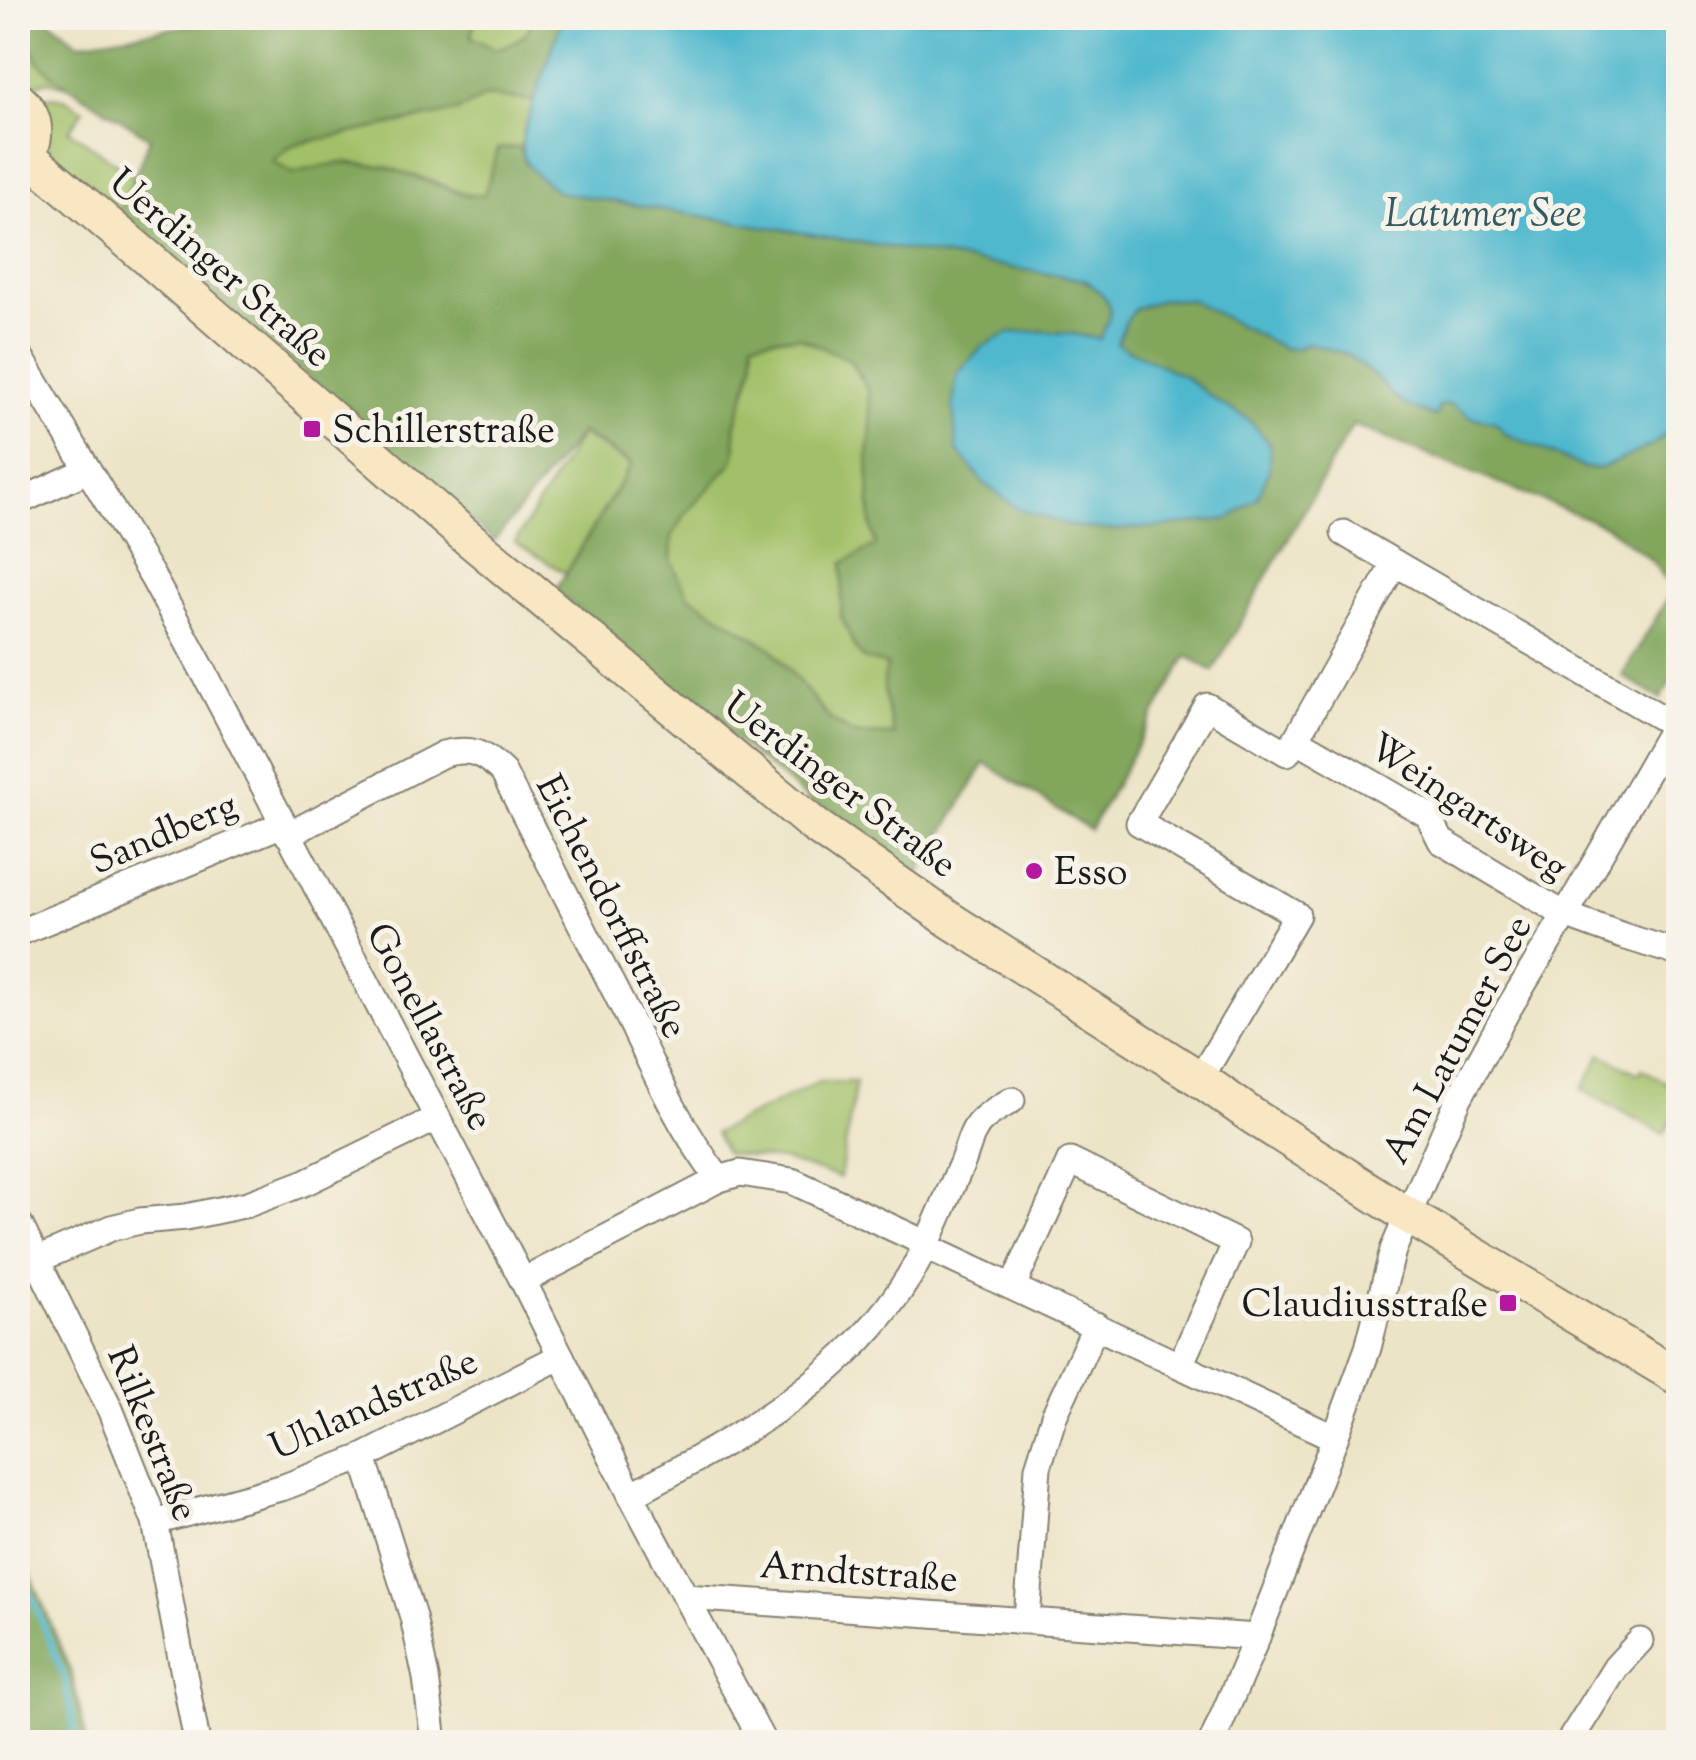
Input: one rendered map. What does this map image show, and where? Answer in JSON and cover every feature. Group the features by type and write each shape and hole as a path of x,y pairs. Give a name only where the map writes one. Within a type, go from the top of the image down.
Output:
{"street":[{"name":"Uerdinger Straße","path":"18,100 30,113 34,127 34,142 22,160 150,260 460,532 814,824 950,920 1251,1115 1678,1377"},
{"name":"Gonellastraße","path":"18,353 153,578 763,1742"},
{"path":"18,502 88,470"},
{"name":"Am Latumer See","path":"1344,533 1674,725 1671,748 1506,1011 1459,1098 1407,1214"},
{"path":"1296,739 1395,563"},
{"name":"Weingartsweg","path":"1200,1079 1296,915 1139,823 1207,706 1287,753 1296,739 1428,815 1441,841 1565,915 1678,953"},
{"name":"Eichendorffstraße","path":"285,829 442,754 462,749 488,758 503,772 652,1066 718,1179"},
{"name":"Sandberg","path":"18,934 285,829"},
{"path":"631,1495 731,1440 793,1400 841,1360 882,1316 910,1276 979,1122 1012,1100"},
{"path":"36,1260 111,1228 248,1204 306,1182 438,1118"},
{"path":"1012,1286 1070,1160 1236,1242 1180,1364"},
{"path":"522,1281 718,1179 740,1173 792,1182 1335,1438"},
{"path":"1212,1742 1335,1438 1368,1348 1393,1250 1407,1214"},
{"name":"Rilkestraße","path":"18,1222 110,1409 155,1522 197,1742"},
{"path":"1027,1620 1038,1467 1054,1416 1096,1325"},
{"name":"Uhlandstraße","path":"155,1522 284,1487 363,1457 560,1356"},
{"path":"363,1457 413,1617 434,1742"},
{"name":"Arndtstraße","path":"686,1596 1257,1638"},
{"path":"1569,1742 1616,1667 1640,1641"}],"green space":[{"path":"18,18 47,18 78,43 236,18 475,18 471,37 495,49 519,39 534,18 563,18 534,101 487,96 457,111 293,145 272,161 292,173 342,162 387,167 467,195 484,195 498,149 520,147 525,163 558,192 1085,280 1107,300 1110,312 1100,340 1073,334 1066,525 1107,530 1160,527 1248,419 1185,377 1117,344 1136,308 1164,299 1191,300 1283,348 1295,349 1308,343 1347,354 1393,396 1439,406 1449,403 1585,468 1602,468 1622,459 1657,442 1678,423 1678,667 1661,699 1622,676 1673,589 1651,560 1606,526 1353,425 1213,671 1187,656 1090,830 985,763 915,880 872,852 555,591 632,464 581,433 494,541 120,212 150,138 53,76 30,45 18,39","holes":["799,337 849,359 868,390 871,525 876,545 843,563 841,616 864,659 887,665 884,691 894,735 854,734 830,719 772,649 688,595 671,561 672,536 686,513 732,463 735,427 754,362 753,341"]},
{"path":"475,18 534,18 519,39 495,49 471,37"},
{"path":"18,39 47,71 74,88 49,81 18,89"},
{"path":"51,96 84,110 69,130 135,177 120,212 50,151 45,142 40,101"},
{"path":"487,96 534,101 520,147 498,149 485,195 467,195 420,177 342,162 292,173 271,160 293,145 457,111"},
{"path":"799,337 849,359 868,390 871,525 887,665 887,708 895,736 853,734 830,719 772,649 688,596 670,561 672,536 686,513 732,463 735,427 754,362 753,340"},
{"path":"581,434 631,465 565,573 515,542"},
{"path":"1601,1054 1639,1074 1642,1069 1678,1089 1678,1107 1664,1134 1582,1090"},
{"path":"819,1082 856,1082 840,1178 786,1161 726,1153 715,1133"},
{"path":"18,1544 72,1676 87,1742 18,1742"}],"water":[{"name":"Latumer See","path":"563,18 1678,18 1678,423 1657,442 1622,459 1602,468 1585,468 1506,434 1495,422 1474,418 1449,404 1439,406 1436,417 1405,405 1347,354 1308,343 1295,349 1283,348 1191,300 1164,299 1136,308 1117,344 1185,377 1248,419 1270,444 1269,471 1258,497 1229,519 1107,530 1066,525 1018,509 984,483 957,450 953,405 957,375 983,346 1009,333 1040,331 1100,339 1110,311 1102,294 1085,280 558,192 529,166 522,142"}],"waterway":[{"path":"18,1561 65,1680 77,1742"}],"place":[{"name":"Schillerstraße","path":"312,429"},
{"name":"Esso","path":"1034,871"},
{"name":"Claudiusstraße","path":"1508,1303"}]}
